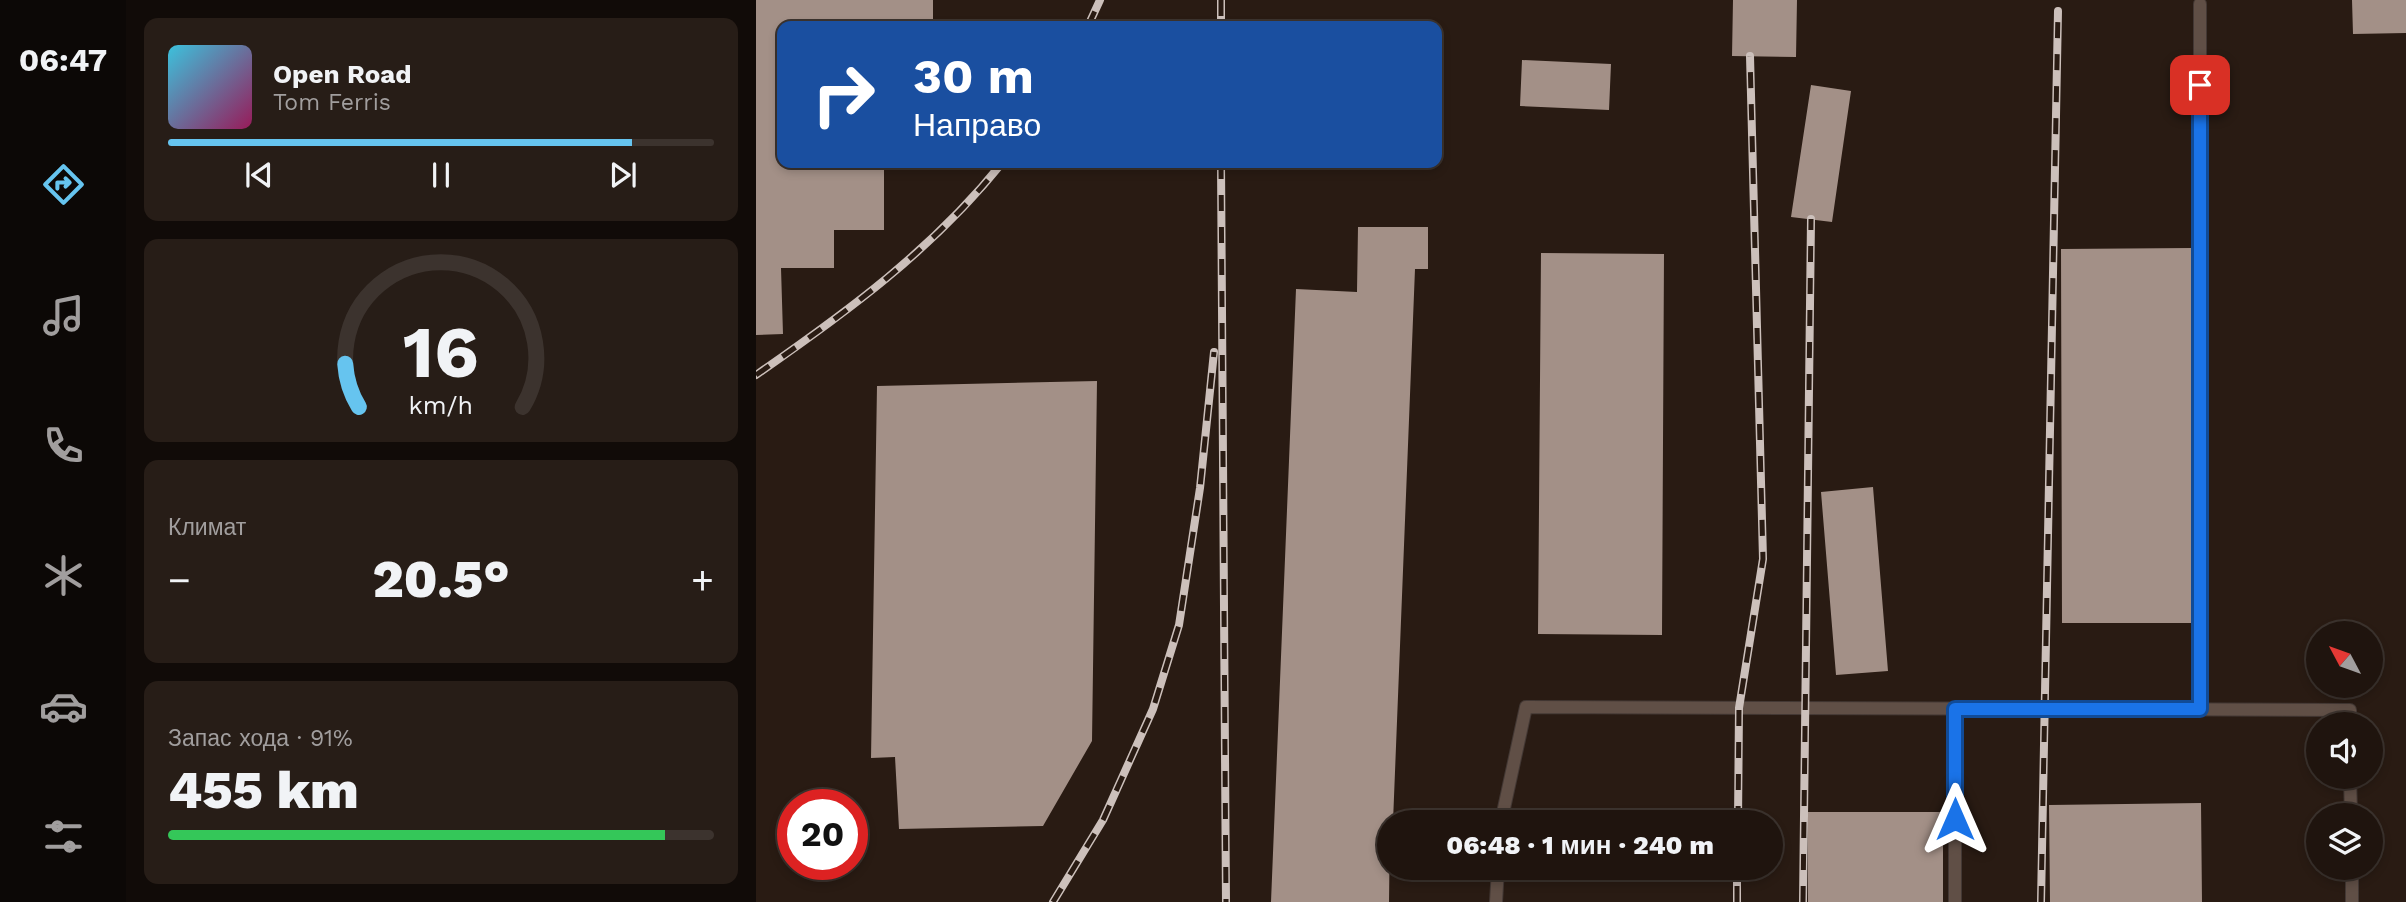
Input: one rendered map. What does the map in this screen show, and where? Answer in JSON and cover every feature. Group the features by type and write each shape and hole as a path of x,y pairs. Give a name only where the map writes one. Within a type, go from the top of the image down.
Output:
{"lane":[{"path":"2200,4 2200,709"},
{"path":"1504,810 1526,707 2350,712"},
{"path":"1955,709 1955,902"},
{"path":"1496,902 1497,880"},
{"path":"2351,880 2352,902"}],"building":[{"path":"756,0 933,0 933,21 777,21 777,168 884,168 884,230 834,230 834,268 781,268 783,334 756,335"},
{"path":"1733,0 1797,0 1796,57 1732,56"},
{"path":"2352,0 2406,0 2406,33 2353,34"},
{"path":"1522,60 1611,64 1609,110 1520,106"},
{"path":"1811,85 1851,91 1832,222 1791,217"},
{"path":"1358,227 1428,227 1428,269 1415,269 1393,810 1377,810 1377,880 1389,880 1389,902 1271,902 1296,289 1357,292"},
{"path":"2191,248 2191,623 2062,623 2061,249"},
{"path":"1541,253 1664,254 1662,635 1538,634"},
{"path":"1097,381 1092,741 1043,826 899,829 895,757 871,758 877,386"},
{"path":"1873,487 1888,671 1836,675 1821,492"},
{"path":"2201,803 2202,902 2050,902 2049,805"},
{"path":"1808,812 1943,812 1943,902 1808,902"}],"railway":[{"path":"1090,21 1100,0"},
{"path":"1221,0 1221,21"},
{"path":"2041,902 2058,11"},
{"path":"1738,810 1739,708 1763,559 1750,56"},
{"path":"756,375 887,278 947,224 998,168"},
{"path":"1221,168 1226,902"},
{"path":"1803,902 1811,219"},
{"path":"1053,902 1103,820 1153,709 1179,625 1200,488 1214,352"},
{"path":"1737,880 1737,902"}],"route":[{"path":"1955,819 1955,709 2200,709 2200,85"}]}
